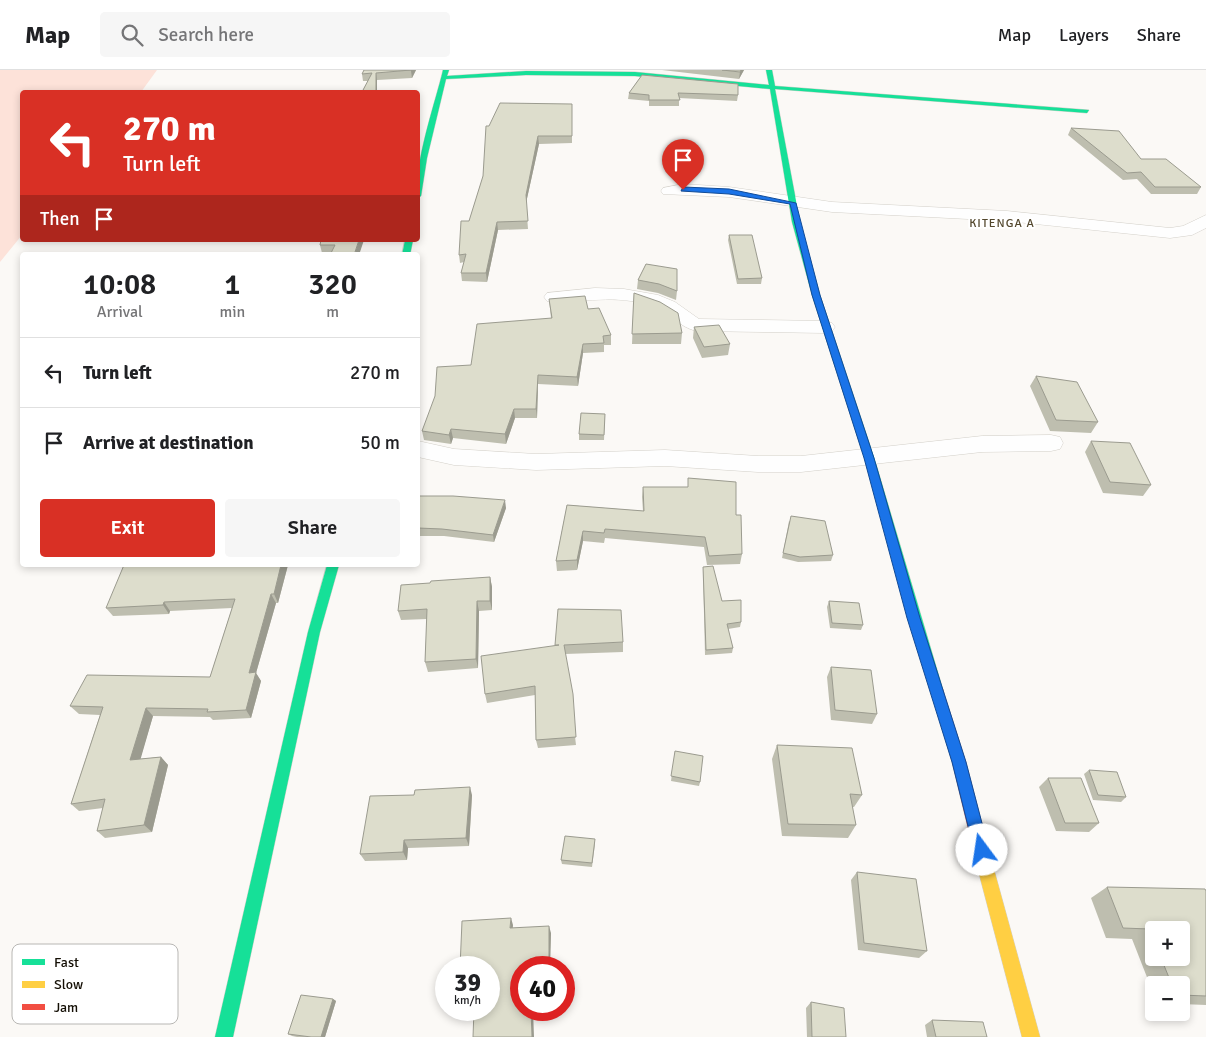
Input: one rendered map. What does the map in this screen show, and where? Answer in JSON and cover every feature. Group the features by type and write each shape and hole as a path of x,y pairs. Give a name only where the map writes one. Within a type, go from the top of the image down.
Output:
{"street":[{"path":"769,70 796,222 825,327 869,458 914,618 959,762 1008,956 1031,1037"},
{"path":"420,183 424,158 445,74 526,72 622,73 1087,111"},
{"path":"669,191 729,192 793,203 832,207 1030,218 1170,233 1191,231 1199,228 1206,220"},
{"path":"554,296 586,295 651,300 664,304 686,321 703,326 825,327"},
{"path":"420,449 454,457 553,462 665,458 758,464 801,464 869,458 982,444 1051,443"},
{"path":"224,1037 314,632 331,567"}],"shaded area":[{"path":"0,70 157,70 142,90 20,90 20,237 0,262"}],"building":[{"path":"364,70 411,70 376,73 376,90 363,90 372,73 362,74"},
{"path":"722,70 741,70 740,72"},
{"path":"642,75 738,84 738,95 678,93 680,100 649,100 649,95 629,93"},
{"path":"500,103 572,104 572,136 538,136 526,195 528,221 497,222 486,273 461,273 466,254 459,255 461,221 469,221 483,176 486,126 489,126"},
{"path":"1071,128 1119,131 1141,159 1166,159 1201,187 1155,187 1141,172 1127,173"},
{"path":"729,235 752,235 762,278 738,279"},
{"path":"321,242 358,242 355,252 332,252 335,245 320,245"},
{"path":"646,264 677,269 677,291 659,284 638,280"},
{"path":"634,293 660,302 678,313 682,333 632,334"},
{"path":"585,296 588,309 599,308 611,335 603,336 604,343 583,344 577,377 538,375 536,409 514,409 505,434 451,429 449,435 422,431 435,396 437,367 471,365 477,324 552,318 549,299"},
{"path":"719,325 730,344 704,347 694,327"},
{"path":"1036,376 1077,382 1098,422 1056,420"},
{"path":"581,413 605,414 604,435 579,434"},
{"path":"1091,441 1130,443 1151,485 1110,482"},
{"path":"688,478 736,482 736,515 741,515 742,554 709,556 705,537 605,529 604,533 583,531 577,560 556,561 567,505 644,511 643,487 688,487"},
{"path":"420,496 453,496 505,500 493,535 420,528"},
{"path":"791,516 825,521 833,555 800,557 783,553"},
{"path":"713,566 722,601 741,600 741,622 727,624 733,648 706,650 703,567"},
{"path":"123,567 281,567 249,673 256,672 246,710 207,712 208,709 146,708 130,760 161,757 144,825 97,831 105,799 71,804 103,707 70,706 87,675 210,677 235,599 164,602 163,605 106,608"},
{"path":"490,577 490,601 477,601 476,659 425,662 427,609 398,611 401,585"},
{"path":"829,601 859,603 863,625 832,623"},
{"path":"558,609 621,610 623,642 564,645 573,694 576,737 536,740 535,686 485,694 481,656 559,645 555,645"},
{"path":"831,667 871,670 877,714 835,710"},
{"path":"777,745 852,748 862,795 850,794 856,825 788,824"},
{"path":"675,751 703,756 700,782 671,776"},
{"path":"1089,770 1117,772 1126,797 1098,795"},
{"path":"1048,778 1081,778 1099,823 1065,823"},
{"path":"470,787 466,838 404,840 403,852 360,854 370,796 414,795 415,790"},
{"path":"565,836 595,839 592,863 561,860"},
{"path":"857,872 916,879 927,951 864,943"},
{"path":"1107,887 1205,889 1206,996 1190,995 1190,976 1168,976 1164,966 1190,966 1190,921 1145,921 1145,929 1123,928"},
{"path":"511,918 510,928 549,926 549,956 510,956 510,1021 531,1021 532,1037 473,1037 474,1021 500,1021 500,956 461,956 462,921"},
{"path":"301,995 333,999 321,1037 288,1034"},
{"path":"811,1002 844,1008 846,1037 812,1037"},
{"path":"932,1020 983,1022 987,1037 936,1037"}],"traffic: fast":[{"path":"420,183 424,158 446,70"},
{"path":"769,70 796,222 816,295 869,457 938,693"},
{"path":"444,78 526,73 635,74 716,83 1087,111"},
{"path":"407,252 409,242"},
{"path":"224,1037 314,632 332,567"}],"traffic: slow":[{"path":"985,866 1031,1037"}],"traffic: jam":[{"path":"938,693 959,762 985,866"}],"district":[{"name":"KITENGA A","path":"1002,223"}],"route":[{"path":"683,190 729,192 793,203 796,222 825,327 869,458 914,618 959,762 982,850"}]}
